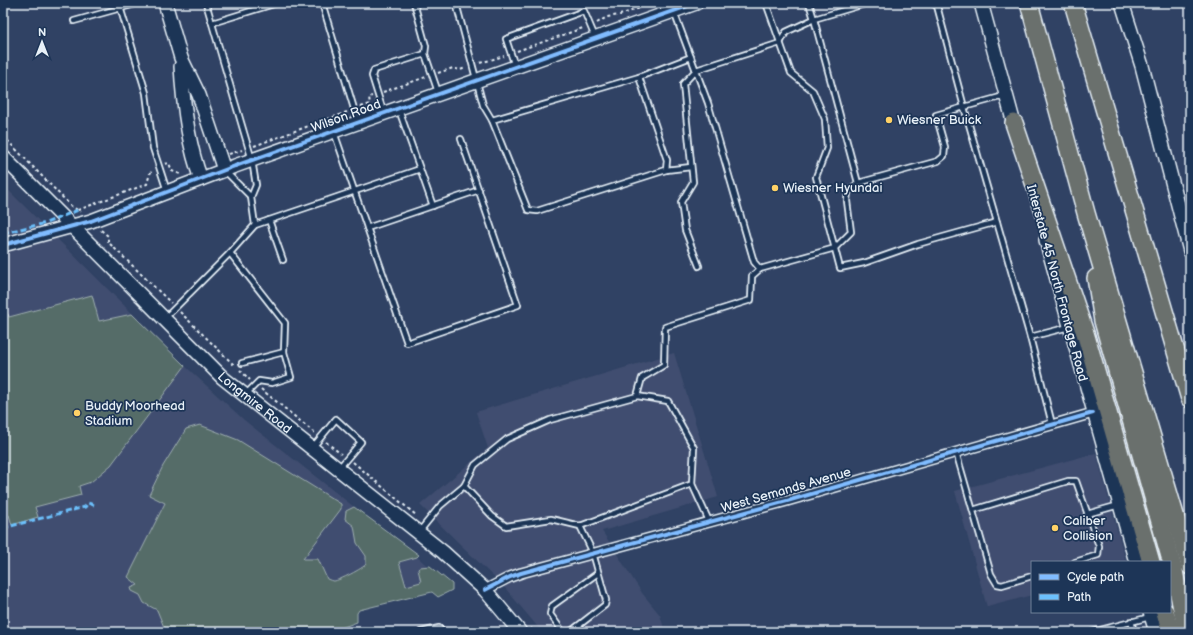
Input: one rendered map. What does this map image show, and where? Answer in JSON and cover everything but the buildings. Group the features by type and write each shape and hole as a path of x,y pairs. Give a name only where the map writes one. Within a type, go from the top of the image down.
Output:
{"highway":[{"path":"1028,3 1086,213 1190,566"},
{"path":"1073,3 1190,400"},
{"path":"1014,124 1086,336 1151,561"},
{"path":"1086,213 1103,321 1174,571 1187,632"},
{"path":"1156,613 1171,632"}],"main road":[{"path":"167,3 181,58 198,95 224,170"},
{"name":"Wilson Road","path":"3,245 72,227 224,170 678,7 696,3"},
{"name":"Interstate 45 North Frontage Road","path":"981,3 1069,327 1136,561"},
{"path":"1122,3 1142,66 1189,244"},
{"path":"181,58 183,96 196,167 201,179"},
{"name":"Longmire Road","path":"3,157 165,318 223,378 419,533 486,590 520,632"},
{"path":"1156,613 1156,632"}],"street":[{"name":"West Semands Avenue","path":"486,590 510,577 1093,413"}],"lane":[{"path":"74,21 120,7 139,3"},
{"path":"206,3 252,160 256,185 251,197 255,225"},
{"path":"212,23 277,3"},
{"path":"322,3 358,122"},
{"path":"414,3 426,46 425,54 439,93"},
{"path":"456,3 484,105 492,120 528,210 537,211 666,170 691,167"},
{"path":"766,3 791,73 813,91 825,119 827,148 816,177 840,268 864,263 918,244 997,222"},
{"path":"809,3 858,184"},
{"path":"698,266 685,230 681,202 693,182 683,84 696,70 780,43 786,32 814,19 868,3"},
{"path":"932,3 937,6 964,107 1030,337 1052,424"},
{"path":"120,7 146,93 153,148 167,192"},
{"path":"678,7 691,57 708,103 754,262 760,269"},
{"path":"515,66 506,39 584,11 595,38"},
{"path":"384,113 372,76 374,70 425,54"},
{"path":"492,120 639,76 691,57"},
{"path":"639,76 667,160 666,170"},
{"path":"637,396 642,378 664,364 665,327 751,300 752,276 760,269 835,248 851,232 847,201 848,192 858,184 938,161 944,156 945,147 936,115 1006,95"},
{"path":"398,108 433,206"},
{"path":"334,131 407,343 518,305 461,139"},
{"path":"165,318 230,253 255,225 420,169"},
{"path":"224,170 251,197"},
{"path":"368,228 479,190"},
{"path":"269,220 283,260"},
{"path":"230,253 285,323 284,352 291,377 272,383 259,381 244,396"},
{"path":"1030,337 1069,327"},
{"path":"242,363 284,352"},
{"path":"419,533 440,506 464,486 475,466 507,439 550,420 637,396 668,401 694,448 692,484 709,522"},
{"path":"312,448 336,419 361,442 338,469"},
{"path":"956,452 992,574 997,584 1002,585 1031,576"},
{"path":"973,510 1068,481 1076,481 1099,546 1098,555 1078,561"},
{"path":"464,486 492,516 506,526 551,519 580,526 692,484"},
{"path":"1088,514 1119,505"},
{"path":"570,632 605,605 604,593 593,553 580,526"},
{"path":"564,632 550,614 552,606 598,573"},
{"path":"1092,632 1156,613"},
{"path":"1131,621 1134,632"},
{"path":"578,626 582,632"},
{"path":"421,632 439,628 443,632"}],"shaded area":[{"path":"3,185 185,366 244,420 416,556 449,585 260,632 3,632"},
{"path":"674,353 718,497 602,531 642,593 660,615 665,632 542,632 506,589 420,505 488,448 476,412"},
{"path":"1096,453 1126,561 1031,561 1031,595 987,607 955,491"}],"green space":[{"name":"Buddy Moorhead Stadium","path":"92,295 99,321 132,314 185,366 111,465 91,482 79,486 81,495 35,507 38,517 12,525 9,515 3,516 3,315 8,314 9,317"},
{"path":"200,425 238,440 341,504 341,509 303,559 318,559 327,579 334,581 345,577 366,564 366,556 357,543 354,526 345,519 346,511 354,507 419,555 417,557 399,562 406,586 421,582 418,569 420,567 430,566 452,584 452,590 438,597 432,592 359,610 357,613 357,622 341,628 340,632 166,632 157,610 144,603 140,595 132,591 131,588 138,585 128,577 165,503 149,495 163,466 186,429"}],"marked path":[{"path":"3,233 46,223 78,210"},
{"path":"3,528 85,507 88,503 94,505"}],"cycle path":[{"path":"3,245 91,221 235,166 696,3"},
{"path":"485,590 521,573 787,501 1093,413"}],"place":[{"name":"Wiesner Buick","path":"889,120"},
{"name":"Wiesner Hyundai","path":"775,188"},
{"name":"Buddy Moorhead Stadium","path":"77,413"},
{"name":"Caliber Collision","path":"1055,528"}]}
